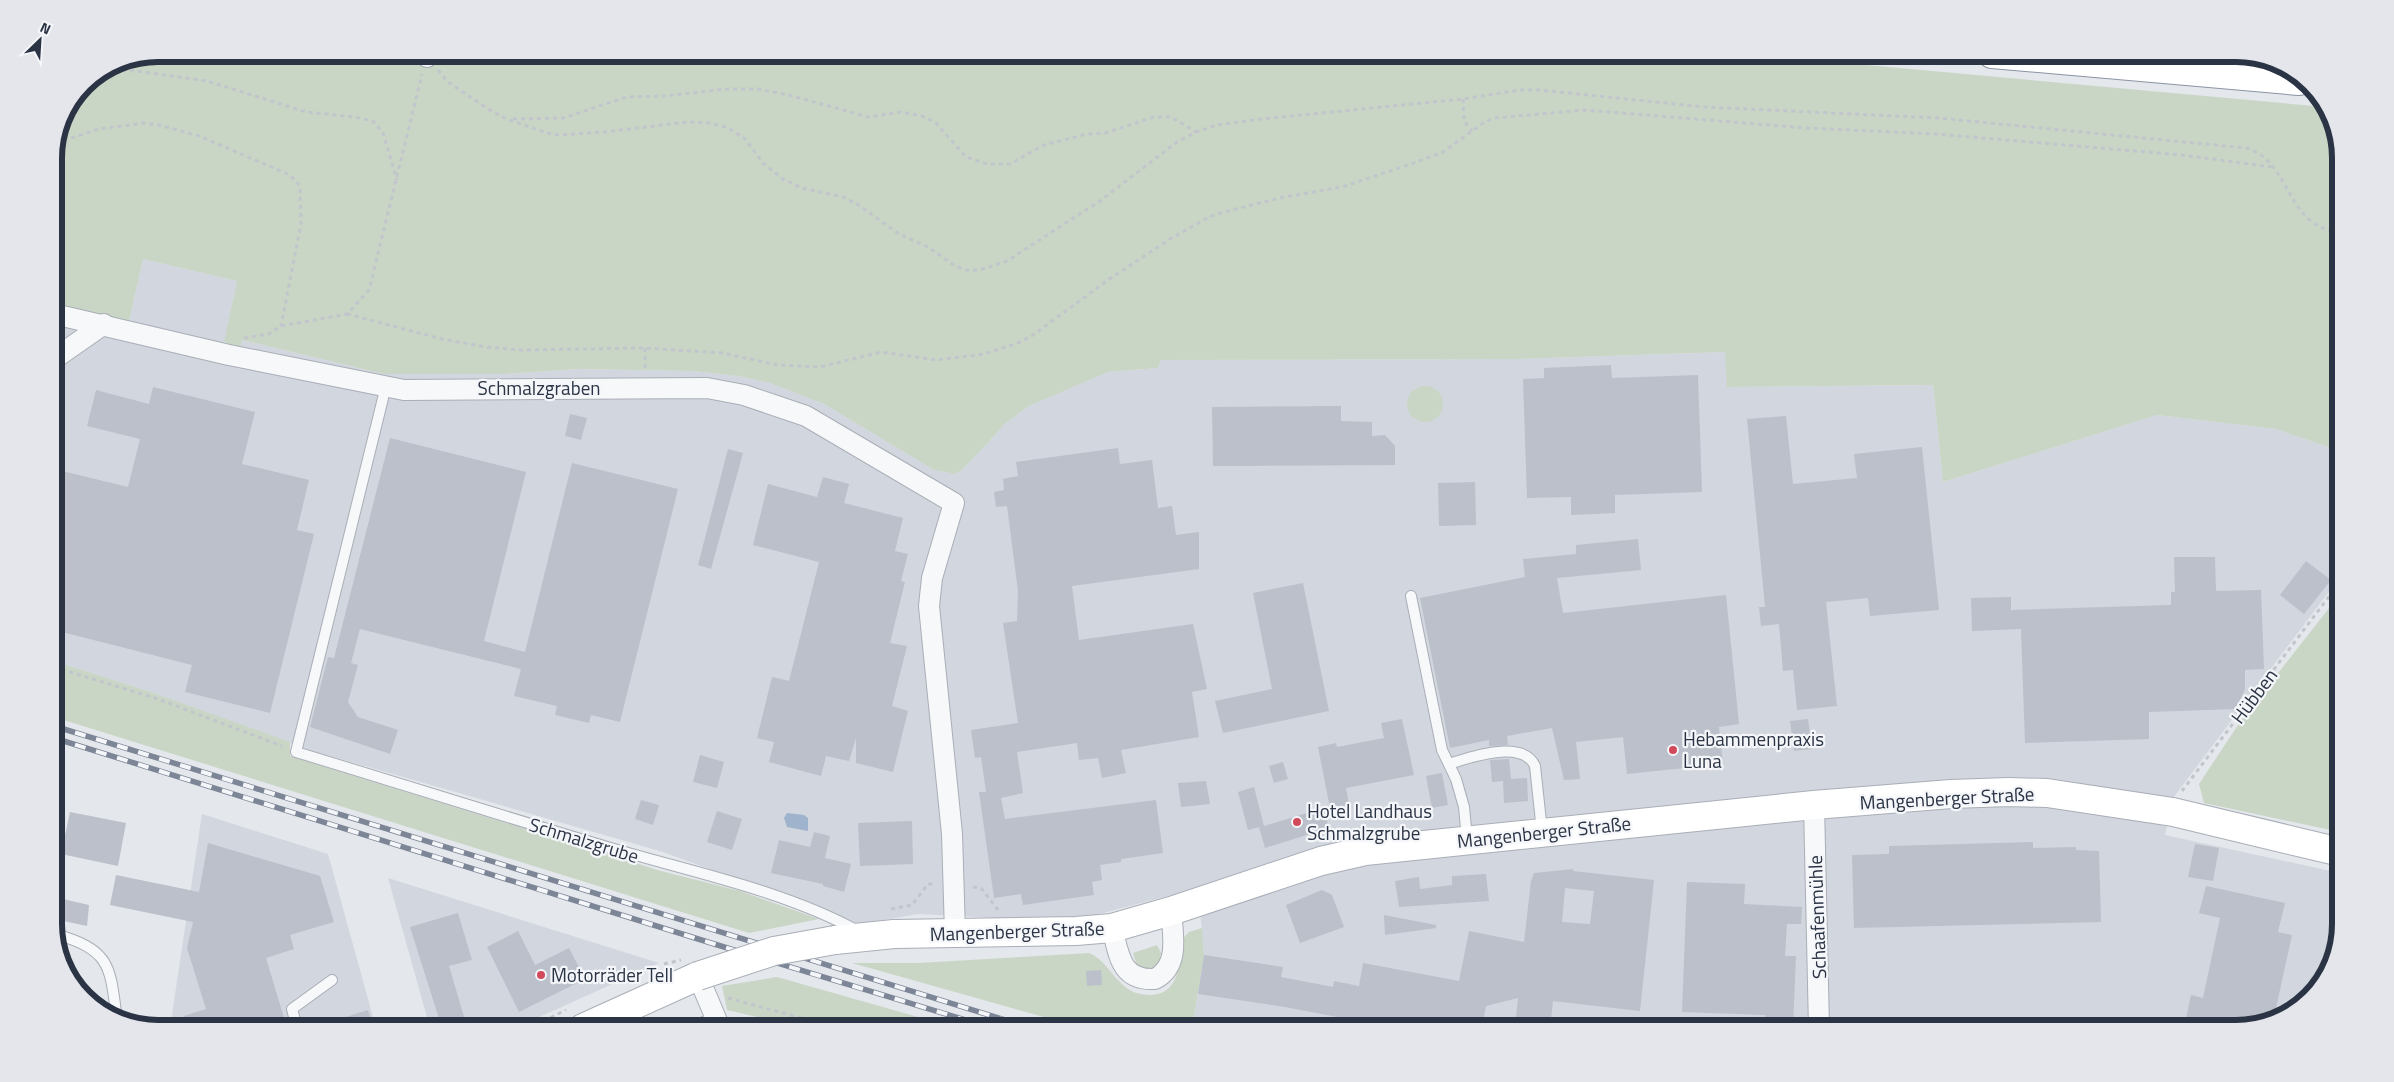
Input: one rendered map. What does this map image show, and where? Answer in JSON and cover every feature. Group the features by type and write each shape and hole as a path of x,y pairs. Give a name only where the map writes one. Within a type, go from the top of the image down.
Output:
{"main road":[{"path":"2084,62 2292,80"},
{"name":"Mangenberger Straße","path":"607,1019 702,984 774,951 834,940 868,936 1076,932 1112,928 1171,911 1320,861 1365,851 1814,806 1951,794 2009,792 2064,795 2174,812 2332,850"}],"street":[{"name":"Schmalzgraben","path":"63,316 230,354 404,390 707,388 744,395 779,405 806,416 954,503 932,578 929,614 952,834 954,933"},
{"path":"63,353 104,324"},
{"name":"Schaafenmühle","path":"1814,806 1819,1019"},
{"path":"1112,928 1120,961 1128,971 1137,977 1155,979 1167,971 1173,954 1171,911"},
{"path":"702,984 717,1019"}],"lane":[{"path":"296,752 386,386"},
{"path":"1411,596 1442,750 1456,779 1464,807 1467,840"},
{"name":"Schmalzgrube","path":"296,752 613,849 740,885 818,912 868,936"},
{"path":"1448,764 1474,756 1503,752 1518,753 1530,758 1535,766 1542,833"},
{"path":"64,937 82,943 99,955 110,972 115,1009"},
{"path":"295,1019 292,1009 332,980"}],"path":[{"path":"347,314 369,290 425,63"},
{"path":"433,63 448,82 507,119 558,135 604,132 688,122 710,123 728,128 745,139 764,164 782,179 802,188 826,192 857,204 899,234 928,247 952,264 966,270 980,270 1007,262 1100,200 1177,142 1196,132 1217,125 1462,99 1520,90 1539,90 1704,107 1938,118 2246,148 2263,156 2273,167 2307,219 2315,226 2331,231"},
{"path":"121,70 207,81 306,112 355,117 373,121 383,133 397,181"},
{"path":"507,119 563,118 627,97 664,96 726,88 758,89 789,95 868,117 901,112 922,116 936,124 966,157 987,164 1010,164 1044,145 1087,134 1105,133 1154,117 1171,117 1196,132"},
{"path":"1462,99 1464,121 1472,131"},
{"path":"230,354 232,344 251,336 269,334 281,326 347,314 442,340 521,350 644,348 722,353 778,365 820,367 882,352 936,360 984,354 1018,343 1033,335 1108,280 1170,239 1209,217 1284,198 1342,187 1443,152 1486,121 1495,118 1584,110 1806,128 1936,134 2182,155 2273,167"},
{"path":"64,140 99,129 144,123 159,125 199,136 290,176 300,186 301,224 281,326"},
{"name":"Hübben","path":"2174,812 2178,797 2332,593"},
{"path":"63,670 158,700 296,752"},
{"path":"702,984 810,1019"}],"shaded area":[{"path":"143,259 237,281 224,343 240,346 242,340 384,374 505,374 578,369 693,371 739,376 770,383 824,404 934,470 955,474 963,469 1006,423 1029,406 1108,372 1158,368 1161,360 1517,359 1726,352 1727,387 1933,385 1943,482 2157,415 2276,429 2331,448 2332,588 2173,798 2165,835 2332,871 2332,924 2330,942 2319,972 2299,996 2278,1010 2248,1019 1194,1019 1204,955 1198,888 1088,917 994,918 918,914 860,924 663,852 306,749 151,692 63,664 63,308 129,321"},
{"path":"202,814 328,854 374,1019 171,1019"},
{"path":"388,878 659,963 535,1019 427,1019"}],"green space":[{"path":"1835,62 2316,106 2326,127 2331,152 2331,448 2276,429 2157,415 1943,482 1933,385 1727,387 1725,352 1517,359 1161,360 1158,368 1108,372 1029,406 1006,423 963,469 955,474 934,470 824,404 770,383 739,376 693,371 578,369 505,374 384,374 242,340 240,347 224,342 237,281 143,259 129,321 63,308 63,146 75,110 95,86 110,75 122,70 140,64 152,63"},
{"path":"1425,386 1432,387 1438,391 1442,397 1442,411 1438,417 1432,421 1425,422 1418,421 1412,417 1408,411 1407,404 1408,397 1412,391 1418,387"},
{"path":"2332,605 2332,830 2204,803 2199,784 2240,722"},
{"path":"63,664 151,692 290,742 290,756 661,871 740,891 819,919 749,933 63,720"},
{"path":"1202,928 1204,955 1194,1019 1051,1019 852,963 918,963 1089,953 1102,962 1126,988 1138,993 1151,995 1161,993 1174,982 1183,938 1189,932"},
{"path":"1157,945 1161,953 1158,966 1150,971 1137,966 1133,953"},
{"path":"777,977 925,1019 766,1019 727,1010 722,986"}],"water":[{"path":"787,813 804,815 808,818 808,831 787,827 784,818"}],"building":[{"path":"1611,365 1612,378 1698,375 1702,492 1615,495 1615,513 1571,515 1571,497 1527,498 1523,379 1544,378 1544,368"},
{"path":"153,387 255,412 242,464 309,480 297,530 314,534 270,713 185,692 192,665 63,632 63,471 128,487 140,439 87,426 96,390 149,404"},
{"path":"1341,406 1341,421 1372,422 1372,436 1385,435 1395,446 1395,465 1213,466 1212,407"},
{"path":"570,414 587,418 581,440 565,436"},
{"path":"1786,416 1793,484 1857,478 1854,454 1922,447 1939,610 1870,616 1868,598 1826,602 1837,706 1797,710 1793,670 1783,671 1779,624 1761,626 1759,607 1765,607 1747,419"},
{"path":"390,438 526,472 484,641 525,652 572,463 678,489 620,722 591,715 589,723 555,715 557,706 514,696 521,669 360,629 351,663 358,665 348,702 358,717 398,730 390,754 310,727 328,657 334,658"},
{"path":"1118,448 1120,464 1152,460 1158,508 1172,506 1176,535 1199,532 1199,569 1072,586 1079,640 1193,624 1207,689 1192,692 1199,737 1121,750 1126,773 1102,778 1098,758 1079,760 1077,743 1017,752 1023,793 1001,798 1005,819 1156,800 1163,853 1121,859 1121,862 1100,865 1102,880 1092,882 1094,895 1023,905 1021,894 994,898 979,792 986,792 981,757 975,758 971,730 1018,723 1003,623 1017,621 1018,591 1007,506 996,507 994,492 1004,490 1003,479 1018,476 1016,462"},
{"path":"728,449 743,453 711,569 698,565"},
{"path":"823,477 849,484 844,503 903,518 895,551 908,554 901,581 905,582 890,643 907,646 892,706 908,711 893,772 856,763 856,738 849,761 826,756 821,776 769,762 774,742 757,738 772,677 789,681 819,562 753,545 768,484 817,497"},
{"path":"1475,482 1476,525 1439,526 1438,483"},
{"path":"1638,539 1641,570 1557,578 1563,613 1726,595 1739,724 1719,727 1723,764 1627,774 1623,737 1576,742 1580,779 1564,780 1552,728 1507,736 1508,745 1489,746 1489,740 1450,748 1420,598 1525,577 1523,559 1576,554 1576,545"},
{"path":"2174,557 2215,557 2216,591 2261,590 2264,669 2245,670 2245,689 2236,709 2149,712 2149,739 2025,743 2021,629 1972,631 1971,598 2011,597 2011,610 2171,605 2171,592 2175,592"},
{"path":"2306,561 2331,580 2304,614 2280,595"},
{"path":"1303,583 1329,711 1223,733 1215,701 1272,689 1253,593"},
{"path":"1402,719 1414,775 1346,788 1349,805 1330,808 1318,747 1336,743 1337,747 1384,738 1381,723"},
{"path":"1808,719 1812,749 1794,751 1790,721"},
{"path":"700,755 724,762 717,788 693,782"},
{"path":"1509,759 1511,779 1527,778 1528,801 1504,803 1503,781 1492,782 1490,760"},
{"path":"1283,762 1288,779 1274,783 1269,766"},
{"path":"1442,773 1448,805 1432,808 1426,776"},
{"path":"1206,781 1210,804 1181,807 1178,783"},
{"path":"1254,787 1264,826 1323,808 1329,828 1265,848 1259,827 1248,830 1238,792"},
{"path":"641,800 659,805 653,825 635,819"},
{"path":"717,811 742,819 732,850 707,842"},
{"path":"70,812 126,823 118,866 63,854 63,845"},
{"path":"912,821 913,864 860,866 858,823"},
{"path":"814,832 830,836 825,858 851,864 844,892 823,886 823,884 771,873 779,840 810,847"},
{"path":"2033,842 2033,848 2076,847 2076,850 2099,851 2101,922 1854,928 1852,855 1889,854 1889,846"},
{"path":"208,843 320,876 334,922 290,935 294,949 266,958 284,1019 185,1019 184,1016 206,1009 187,948 193,922 110,905 116,875 199,892"},
{"path":"2195,844 2219,848 2213,881 2188,877"},
{"path":"1573,869 1573,871 1654,880 1640,1011 1553,1001 1551,1019 1516,1019 1518,998 1486,1006 1484,1019 1348,1019 1198,994 1204,955 1283,967 1281,977 1333,987 1334,981 1359,986 1363,963 1459,981 1469,931 1524,942 1531,881 1534,873","holes":["1565,888 1594,891 1590,924 1562,922"]},
{"path":"1486,874 1489,901 1399,907 1395,881 1419,877 1420,889 1452,885 1452,876"},
{"path":"1687,882 1745,884 1744,904 1802,907 1801,924 1787,924 1785,956 1796,956 1793,1019 1765,1019 1765,1015 1682,1012"},
{"path":"2206,886 2285,903 2278,932 2292,935 2275,1011 2248,1019 2186,1019 2191,995 2203,998 2220,918 2199,913"},
{"path":"1322,890 1332,895 1344,927 1300,943 1286,905"},
{"path":"63,899 89,905 87,926 63,921"},
{"path":"458,913 472,960 449,966 465,1019 439,1019 410,927"},
{"path":"1384,915 1436,925 1436,928 1385,935"},
{"name":"Motorräder Tell","path":"518,931 535,965 569,948 585,979 519,1012 487,947"},
{"path":"1101,970 1102,985 1087,986 1086,971"},
{"path":"368,1010 371,1019 340,1019"}],"railway":[{"path":"63,729 1002,1019"},
{"path":"63,741 711,943 962,1019"}],"place":[{"name":"Hebammenpraxis Luna","path":"1673,750"},
{"name":"Hotel Landhaus Schmalzgrube","path":"1297,822"},
{"name":"Motorräder Tell","path":"541,975"}]}
